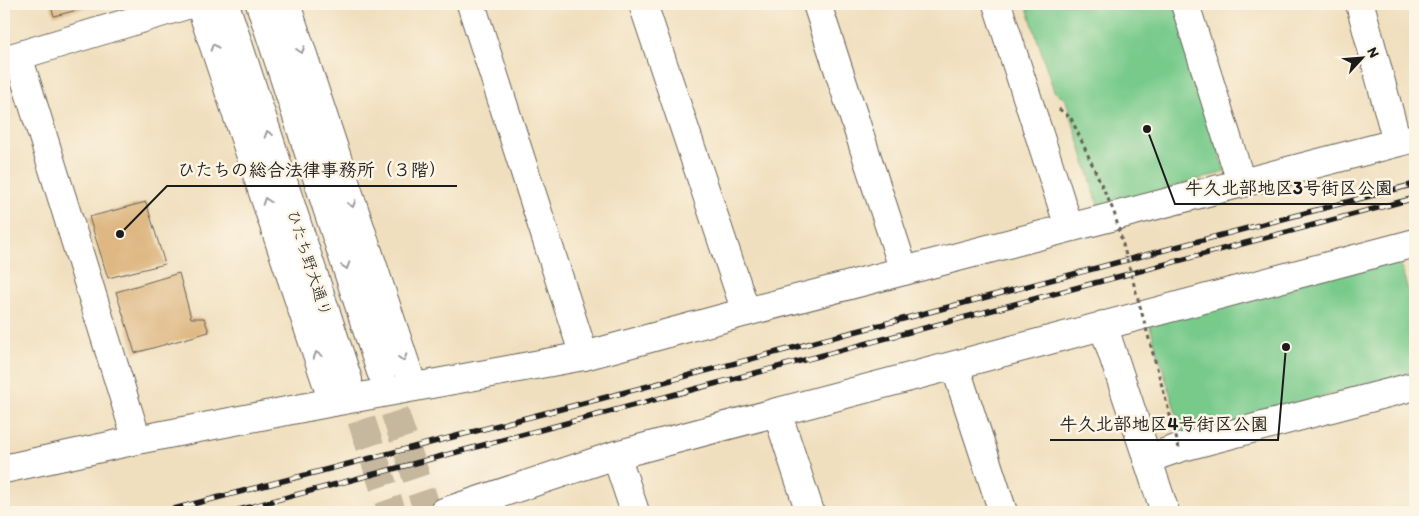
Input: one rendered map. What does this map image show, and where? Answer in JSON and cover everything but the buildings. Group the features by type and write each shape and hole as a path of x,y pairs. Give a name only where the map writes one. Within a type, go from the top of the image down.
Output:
{"street":[{"path":"137,440 11,58 190,4"},
{"path":"200,4 340,391"},
{"name":"ひたち野大通り","path":"225,4 340,391"},
{"name":"ひたち野大通り","path":"260,4 381,372"},
{"path":"286,4 413,387"},
{"path":"471,4 584,356"},
{"path":"643,4 746,312"},
{"path":"817,4 904,271"},
{"path":"997,4 1069,227"},
{"path":"1185,4 1242,182"},
{"path":"4,468 137,440 340,391 413,387 584,356 1069,227 1406,140 1360,4"},
{"path":"444,512 616,455 1415,243"},
{"path":"1103,325 1165,512"},
{"path":"956,366 1003,512"},
{"path":"1147,458 1415,386"},
{"path":"778,412 810,512"},
{"path":"616,455 635,512"}],"path":[{"path":"1071,118 1114,212 1179,448"}],"green space":[{"path":"1026,4 1179,4 1225,172 1099,208 1066,100 1054,91"},
{"path":"1398,256 1415,315 1415,371 1183,436 1149,323"}],"tunnel":[{"path":"381,372 428,512"},
{"path":"348,380 392,512"}],"railway":[{"path":"162,512 1415,184"},
{"path":"231,512 1415,198"}],"place":[{"name":"牛久北部地区3号街区公園","path":"1147,129"},
{"name":"ひたちの総合法律事務所（３階）","path":"120,234"},
{"name":"牛久北部地区4号街区公園","path":"1286,347"}]}
